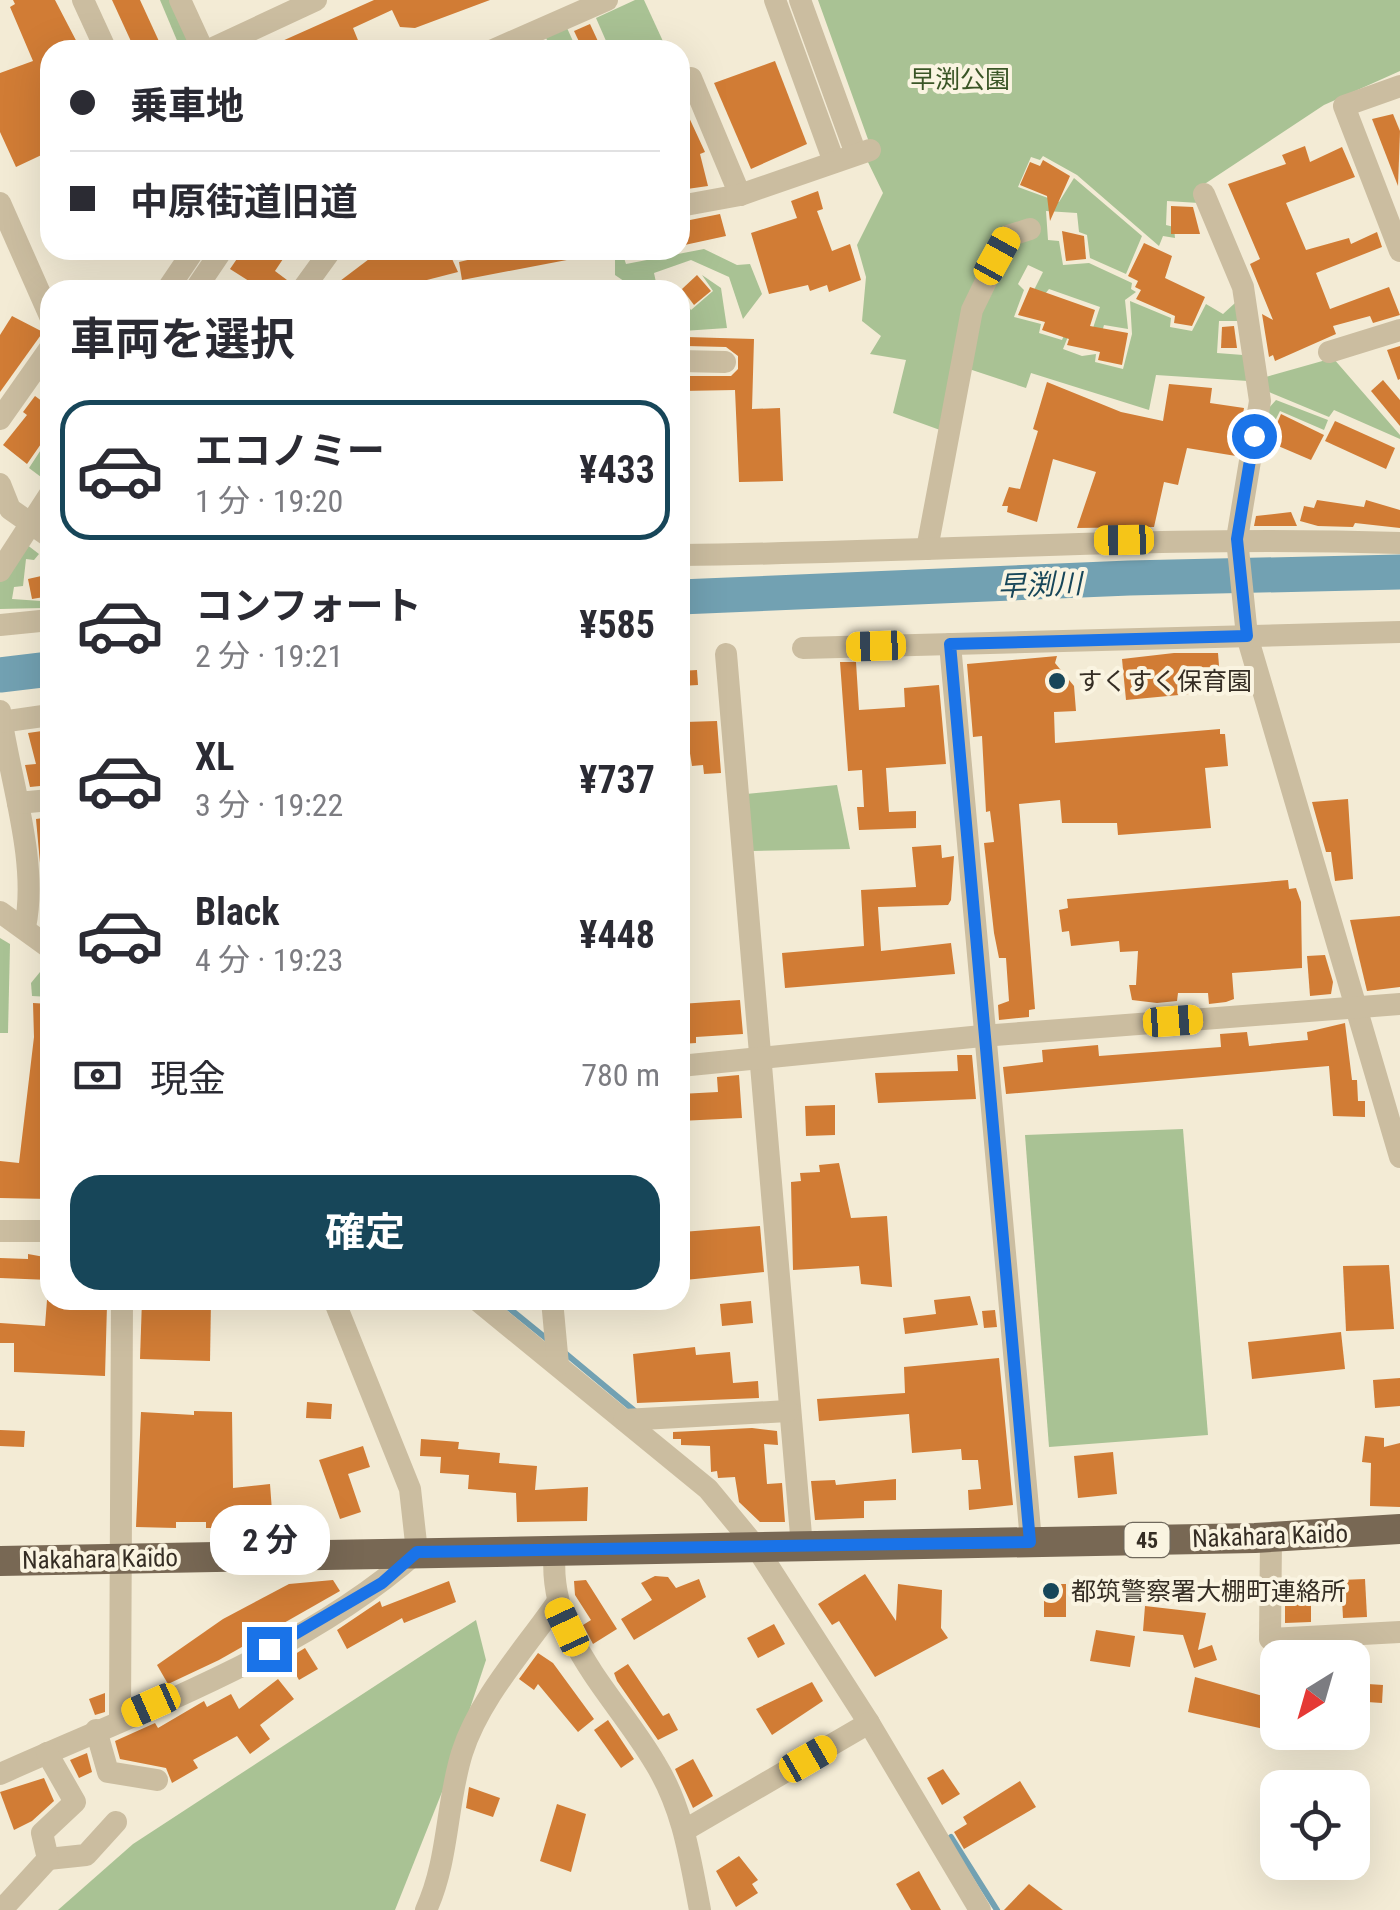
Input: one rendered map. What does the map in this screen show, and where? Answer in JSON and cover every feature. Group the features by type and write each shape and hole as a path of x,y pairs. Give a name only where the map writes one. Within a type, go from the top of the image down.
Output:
{"main road":[{"name":"Nakahara Kaido","path":"0,1561 1271,1538 1400,1529"}],"street":[{"path":"83,0 101,40"},
{"path":"180,0 201,40"},
{"path":"228,40 316,0"},
{"path":"516,40 608,0"},
{"path":"775,0 853,155"},
{"path":"800,0 853,155"},
{"path":"690,78 740,195"},
{"path":"1400,86 1344,106 1400,251"},
{"path":"690,204 740,195 853,155"},
{"path":"1204,194 1243,287 1260,401 1237,539 1247,636 1400,1157"},
{"path":"0,203 40,293"},
{"path":"928,549 972,310 1008,236 1030,230"},
{"path":"176,280 195,260"},
{"path":"1329,352 1400,330"},
{"path":"690,361 726,362"},
{"path":"0,420 40,362"},
{"path":"0,484 10,509 40,530"},
{"path":"0,571 40,509"},
{"path":"690,555 1237,539 1400,543"},
{"path":"0,625 40,621"},
{"path":"802,648 1400,632"},
{"path":"950,644 1030,1542"},
{"path":"726,654 802,1547"},
{"path":"0,912 31,915 18,803 0,718 40,716"},
{"path":"18,803 40,801"},
{"path":"690,1065 982,1036 1400,1004"},
{"path":"0,1230 40,1231"},
{"path":"120,1718 122,1310"},
{"path":"0,1774 296,1635 382,1583 417,1552 410,1489 338,1310"},
{"path":"490,1310 708,1489 756,1548 870,1723 980,1910"},
{"path":"553,1310 558,1364"},
{"path":"624,1420 788,1411"},
{"path":"1271,1538 1270,1639 1400,1632"},
{"path":"555,1551 556,1604 578,1650 656,1764 685,1830 700,1910"},
{"path":"426,1910 437,1887 462,1752 484,1707 556,1604"},
{"path":"685,1830 870,1723"},
{"path":"96,1730 108,1772 157,1780"},
{"path":"47,1753 75,1802 42,1833 48,1858"},
{"path":"0,1906 6,1905 48,1858 86,1855 116,1822"}],"green space":[{"path":"160,0 172,0 188,40 177,40"},
{"path":"635,0 644,0 662,40 606,40 596,18"},
{"name":"早渕公園","path":"818,0 1400,0 1400,71 1324,105 1194,191 1199,203 1167,201 1166,225 1174,227 1175,238 1163,236 1159,246 1077,175 1043,156 1040,160 1031,157 1018,187 1059,202 1074,178 1142,236 1126,274 1090,258 1087,235 1079,232 1077,213 1046,211 1048,240 1059,241 1063,265 1089,263 1132,283 1131,289 1136,292 1125,300 1128,329 1104,325 1100,339 1091,334 1100,307 1049,289 1045,294 1034,290 1043,272 1028,265 1018,284 1024,290 1014,317 1041,324 1039,333 1062,340 1065,333 1069,334 1063,349 1082,356 1096,354 1095,362 1123,369 1132,334 1130,301 1171,318 1170,327 1192,331 1206,304 1223,314 1235,303 1240,321 1219,321 1217,353 1243,355 1248,381 1156,375 1149,410 1031,373 1026,388 957,365 940,430 893,413 906,360 870,354 881,336 862,321 866,277 857,245 883,193 866,158 874,156"},
{"path":"567,28 572,40 547,40"},
{"path":"704,249 737,265 750,264 762,294 743,319 729,277 691,260 654,273 656,280 622,280 615,275 615,260 625,260 626,264 690,260 690,252"},
{"path":"702,275 721,288 727,328 690,331 690,309 713,291"},
{"path":"1333,358 1400,439 1334,410 1329,417 1264,390 1262,378"},
{"path":"1276,400 1328,420 1324,430 1280,411 1266,439 1262,436 1267,410"},
{"path":"27,420 40,430 40,438 25,427"},
{"path":"40,451 40,476 29,468"},
{"path":"26,544 39,554 34,560 26,559 23,586 14,587 12,599 40,601 40,608 0,609 0,582"},
{"path":"837,785 850,849 752,851 746,794"},
{"path":"0,938 10,944 8,1033 0,1033"},
{"path":"40,972 40,996 32,996 31,983"},
{"path":"1183,1129 1208,1435 1049,1447 1025,1135"},
{"path":"476,1620 486,1660 444,1787 395,1910 58,1910 133,1844"}],"building":[{"path":"13,0 55,0 76,40 40,40 40,156 16,167 0,132 0,73 33,61 10,7 15,4"},
{"path":"112,0 140,0 158,40 130,40"},
{"path":"374,0 490,0 415,28 400,27 392,10 353,28 358,40 284,40"},
{"path":"590,24 597,40 578,40 574,31"},
{"path":"775,61 807,144 751,169 714,83"},
{"path":"1393,114 1400,131 1398,186 1372,119"},
{"path":"690,120 705,152 700,154 708,186 690,189"},
{"path":"1305,146 1310,162 1342,147 1355,177 1286,203 1306,250 1349,238 1351,244 1377,232 1382,247 1316,273 1330,309 1389,287 1400,315 1373,323 1370,316 1333,326 1336,334 1275,361 1273,355 1269,357 1262,314 1273,320 1250,264 1260,259 1228,184 1286,164 1282,155"},
{"path":"1043,160 1070,176 1050,221 1047,196 1020,185 1030,162 1040,166"},
{"path":"818,191 823,209 817,211 832,251 850,244 861,280 829,292 827,285 810,291 808,285 769,294 751,233 797,218 791,201"},
{"path":"1171,206 1193,207 1200,234 1171,234"},
{"path":"720,214 726,236 690,244 690,220"},
{"path":"1062,231 1084,236 1086,259 1066,261"},
{"path":"1144,243 1172,256 1165,278 1205,297 1192,326 1174,323 1175,316 1136,299 1141,290 1135,287 1138,281 1128,276"},
{"path":"236,260 282,260 275,271 287,280 247,280 230,269"},
{"path":"368,260 453,260 458,272 427,280 341,280"},
{"path":"468,260 567,260 462,280 459,262"},
{"path":"697,275 711,291 694,305 690,300 690,282"},
{"path":"1030,287 1095,310 1090,326 1128,333 1122,365 1098,360 1100,352 1067,345 1069,339 1042,330 1045,322 1018,315"},
{"path":"12,316 40,330 40,336 0,392 0,335"},
{"path":"1234,326 1237,348 1221,348 1222,327"},
{"path":"690,337 754,339 752,409 780,408 783,481 739,482 735,390 690,391 690,376 731,376 738,369 738,356 726,347 690,346"},
{"path":"1400,346 1400,379 1398,380 1387,350"},
{"path":"1383,380 1400,400 1400,426 1371,391"},
{"path":"1047,382 1121,412 1163,421 1169,384 1212,388 1210,403 1244,408 1236,456 1187,448 1178,485 1164,482 1154,527 1077,528 1096,472 1053,459 1037,522 1007,512 1008,506 1002,506 1009,487 1020,489 1038,431 1033,429"},
{"path":"35,396 40,400 40,445 27,464 3,445 27,415 23,412"},
{"path":"1281,414 1324,435 1311,460 1269,442"},
{"path":"1335,421 1395,448 1386,469 1325,441"},
{"path":"1317,500 1364,507 1366,500 1400,510 1400,528 1355,523 1353,527 1318,526 1300,521 1304,506 1314,508"},
{"path":"1291,512 1297,526 1254,526 1256,516"},
{"path":"40,576 40,598 32,599 28,579"},
{"path":"1218,653 1221,691 1126,700 1122,659"},
{"path":"1057,656 1055,663 1074,686 1076,711 1054,712 1055,743 1220,729 1220,734 1225,734 1228,766 1205,768 1211,828 1118,835 1117,823 1062,823 1060,800 1019,804 1035,1009 1029,1010 1029,1017 999,1020 998,1005 1009,1001 1006,958 999,958 994,933 984,843 994,842 990,811 986,812 982,736 973,737 967,664"},
{"path":"840,662 856,662 859,710 905,707 904,688 939,685 946,764 886,768 889,812 916,811 916,828 859,830 857,807 864,807 862,770 848,771"},
{"path":"690,670 697,670 698,685 690,685"},
{"path":"717,721 721,773 704,774 703,765 692,766 690,722"},
{"path":"40,732 40,786 30,787 25,765 36,764 28,733"},
{"path":"1348,799 1353,879 1335,881 1331,852 1326,852 1312,802"},
{"path":"40,818 40,863 36,819"},
{"path":"941,845 942,858 954,856 951,900 948,905 878,907 881,951 951,943 955,974 785,988 782,953 864,946 861,890 916,887 912,847"},
{"path":"1288,880 1289,889 1296,888 1301,902 1302,968 1232,973 1234,999 1226,1002 1209,1004 1208,993 1178,993 1177,1001 1157,1003 1132,1000 1129,985 1136,985 1138,951 1120,952 1119,941 1071,946 1069,931 1062,932 1059,910 1068,908 1067,899"},
{"path":"1400,916 1400,987 1367,991 1350,920"},
{"path":"1325,955 1333,982 1331,994 1310,996 1307,956"},
{"path":"740,1000 743,1034 696,1037 696,1043 690,1043 690,1003"},
{"path":"33,1003 40,1003 40,1199 0,1198 0,1161 19,1163 34,1037"},
{"path":"1345,1023 1352,1080 1357,1080 1358,1101 1365,1101 1365,1117 1333,1116 1329,1066 1006,1094 1003,1067 1043,1062 1042,1050 1098,1045 1099,1056 1221,1047 1220,1034 1247,1032 1249,1046 1308,1040 1307,1032"},
{"path":"957,1055 972,1055 976,1099 878,1103 875,1073 958,1071"},
{"path":"739,1075 742,1118 690,1121 690,1093 718,1092 717,1077"},
{"path":"835,1105 835,1135 806,1136 805,1106"},
{"path":"839,1163 851,1218 887,1216 892,1287 861,1284 859,1266 793,1270 791,1182 801,1181 800,1173 820,1172 819,1165"},
{"path":"760,1226 764,1272 690,1279 690,1231"},
{"path":"28,1254 40,1256 40,1280 0,1278 0,1258 28,1259"},
{"path":"1389,1265 1394,1329 1346,1331 1343,1266"},
{"path":"970,1296 978,1325 905,1334 903,1318 936,1314 934,1300"},
{"path":"751,1301 753,1323 722,1326 720,1304"},
{"path":"46,1310 107,1310 105,1376 14,1372 14,1343 0,1343 0,1323 45,1326"},
{"path":"142,1310 211,1310 210,1361 140,1359"},
{"path":"995,1310 997,1327 984,1328 982,1311"},
{"path":"1341,1332 1345,1369 1252,1379 1248,1342"},
{"path":"695,1347 696,1355 730,1352 733,1383 758,1381 759,1398 637,1403 633,1354"},
{"path":"999,1358 1013,1505 969,1510 968,1490 981,1489 978,1460 962,1460 961,1449 912,1453 909,1414 819,1421 817,1399 905,1393 904,1367"},
{"path":"1400,1378 1400,1406 1375,1408 1373,1380"},
{"path":"307,1402 332,1404 331,1419 306,1418"},
{"path":"194,1411 232,1412 233,1488 270,1484 272,1511 233,1515 233,1528 206,1528 206,1522 176,1522 176,1528 136,1527 141,1412 194,1415"},
{"path":"752,1428 777,1431 778,1445 764,1444 767,1484 782,1483 785,1522 760,1522 739,1502 735,1477 718,1478 717,1471 711,1472 710,1446 681,1445 681,1439 673,1439 673,1432"},
{"path":"0,1430 25,1431 24,1447 0,1446"},
{"path":"1365,1436 1384,1438 1384,1447 1400,1443 1400,1507 1370,1506 1371,1463 1362,1462"},
{"path":"421,1439 459,1442 458,1449 500,1453 499,1463 537,1466 535,1490 588,1487 587,1521 517,1522 516,1493 468,1489 469,1475 440,1473 441,1457 420,1456"},
{"path":"363,1446 370,1467 348,1474 361,1512 340,1519 319,1460"},
{"path":"1113,1452 1117,1494 1078,1498 1074,1456"},
{"path":"896,1479 896,1500 864,1501 864,1518 815,1520 811,1481 835,1480 836,1485"},
{"path":"865,1574 896,1621 898,1584 942,1590 941,1628 948,1638 875,1677 839,1621 832,1625 818,1604"},
{"path":"655,1576 668,1577 676,1588 699,1579 706,1597 634,1640 621,1619 652,1600 641,1583"},
{"path":"1365,1579 1367,1617 1343,1618 1341,1580"},
{"path":"333,1580 340,1591 219,1660 168,1684 157,1665 223,1619 289,1584"},
{"path":"586,1580 617,1629 593,1644 583,1625 591,1620 575,1595 574,1581"},
{"path":"449,1581 456,1602 404,1623 402,1618 347,1649 337,1630 380,1601 382,1607"},
{"path":"1044,1584 1066,1584 1066,1617 1044,1617"},
{"path":"1285,1599 1311,1600 1311,1622 1285,1623"},
{"path":"1145,1606 1206,1613 1198,1650 1212,1645 1217,1660 1194,1668 1183,1635 1143,1631"},
{"path":"774,1624 785,1644 758,1658 747,1638"},
{"path":"1096,1630 1135,1636 1130,1667 1090,1661"},
{"path":"305,1648 318,1669 299,1680 287,1659"},
{"path":"538,1653 553,1663 594,1719 578,1732 538,1684 534,1690 519,1679"},
{"path":"628,1664 663,1716 669,1713 678,1730 658,1740 617,1681 614,1673"},
{"path":"1195,1677 1260,1695 1260,1728 1188,1712"},
{"path":"278,1679 294,1699 260,1725 270,1739 250,1754 237,1736 193,1760 198,1768 172,1783 166,1768 120,1759 115,1741 155,1723 158,1728 204,1701 207,1707 231,1694 239,1709"},
{"path":"812,1682 823,1701 772,1735 756,1709"},
{"path":"1370,1684 1383,1685 1382,1703 1370,1702"},
{"path":"105,1693 105,1712 95,1715 89,1699"},
{"path":"608,1720 634,1759 621,1768 594,1730"},
{"path":"87,1753 92,1772 79,1778 70,1760"},
{"path":"693,1759 713,1796 693,1808 675,1769"},
{"path":"943,1769 960,1794 942,1805 927,1778"},
{"path":"44,1778 54,1801 32,1821 14,1830 0,1792"},
{"path":"1020,1781 1036,1807 964,1849 954,1832 967,1824 963,1817"},
{"path":"469,1787 500,1798 493,1817 466,1808"},
{"path":"557,1804 586,1814 571,1872 540,1861"},
{"path":"739,1856 758,1880 752,1884 758,1893 736,1907 716,1871"},
{"path":"919,1871 941,1910 911,1910 896,1884"},
{"path":"1029,1884 1063,1910 1004,1910"}],"waterway":[{"name":"早渕川","path":"690,597 1129,578 1400,572"},
{"name":"早渕川","path":"0,675 40,670"},
{"path":"511,1310 547,1339"},
{"path":"565,1353 636,1412"},
{"path":"951,1837 997,1910"}],"place":[{"name":"すくすく保育園","path":"1057,681"},
{"name":"都筑警察署大棚町連絡所","path":"1051,1591"}],"route":[{"path":"269,1649 382,1583 417,1552 1030,1542 950,644 1247,636 1237,539 1254,436"}]}
